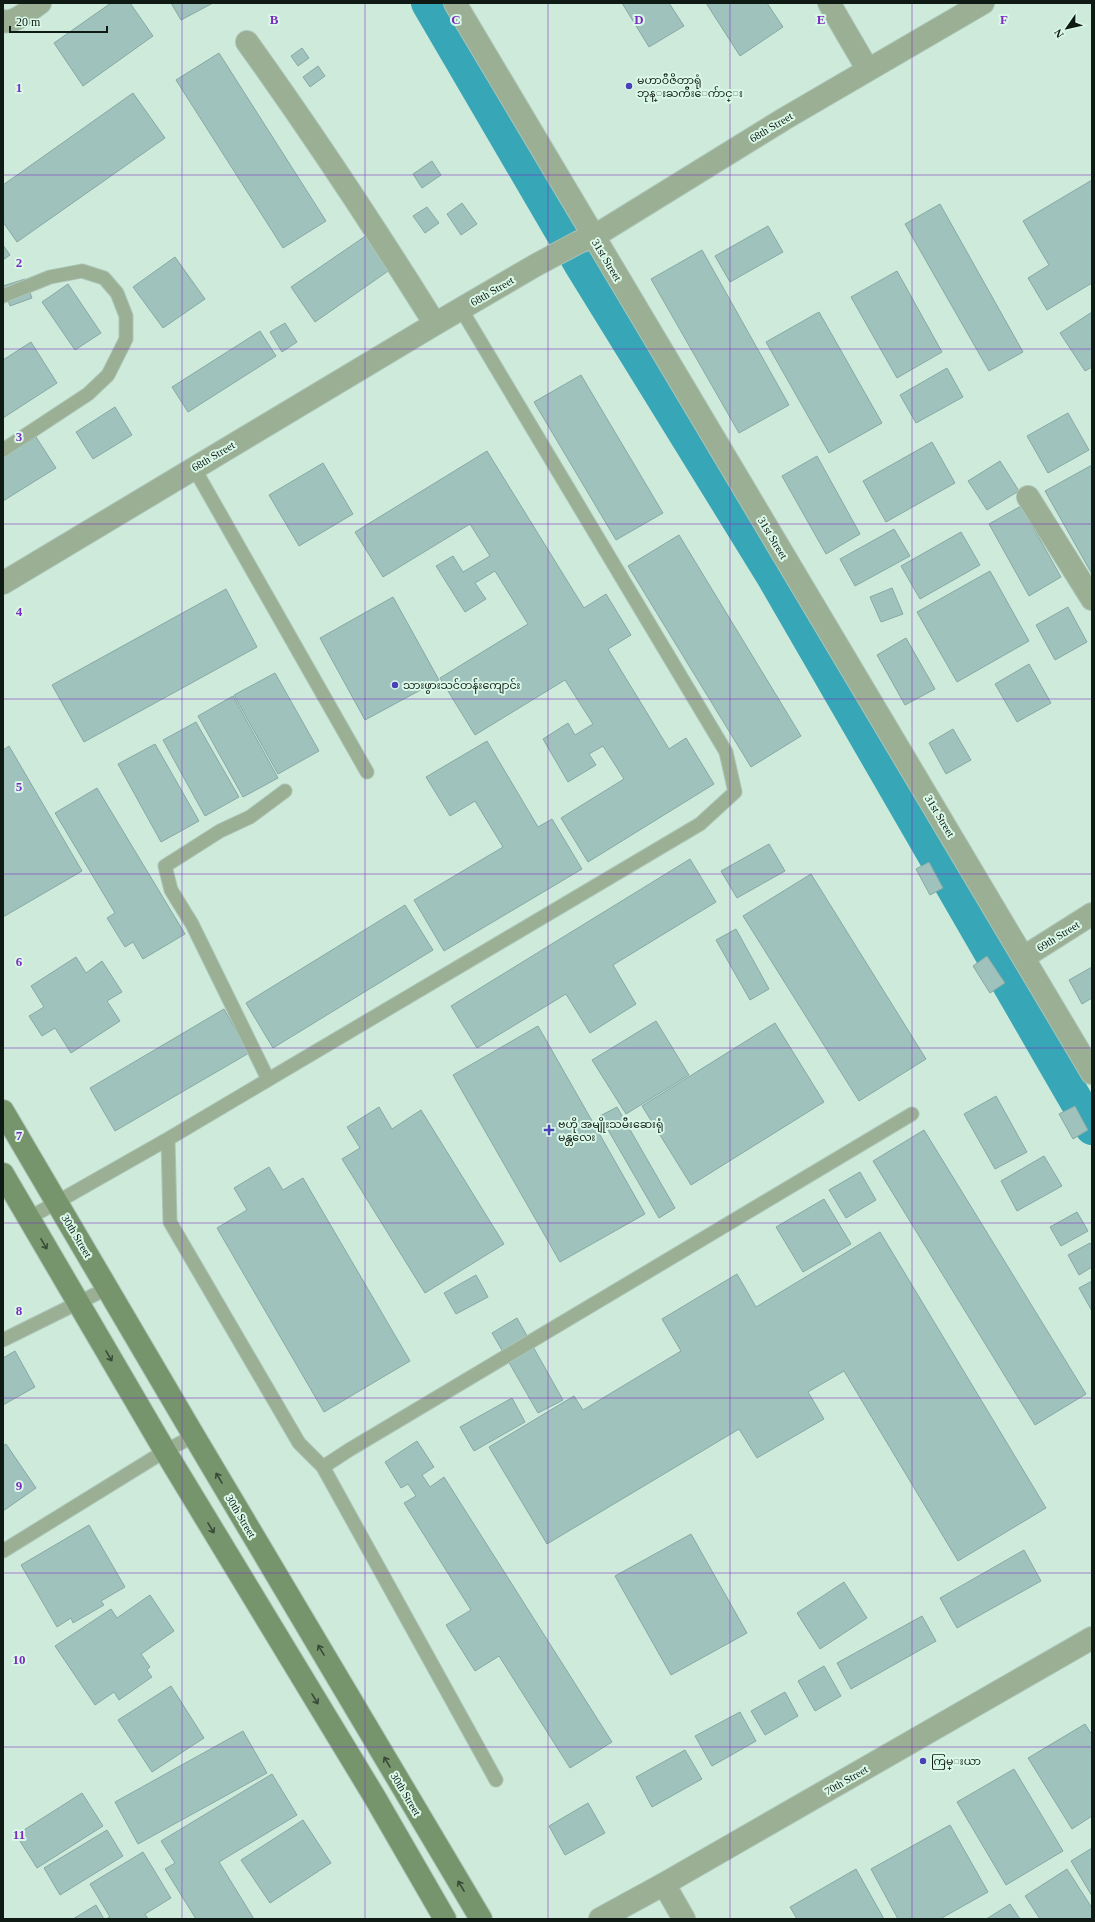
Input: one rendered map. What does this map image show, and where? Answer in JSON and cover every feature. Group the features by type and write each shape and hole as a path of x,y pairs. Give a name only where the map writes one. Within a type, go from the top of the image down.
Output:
{"main road":[{"name":"30th Street","path":"3,1111 481,1919"},
{"path":"3,1174 165,1451 374,1796 445,1919"}],"street":[{"path":"3,21 7,22 20,16 40,3"},
{"name":"31st Street","path":"455,3 586,240 1024,957 1092,1073"},
{"path":"829,3 868,70"},
{"name":"68th Street","path":"3,583 435,324 536,265 586,240 784,119 983,3"},
{"path":"247,42 316,139 435,324"},
{"path":"1028,497 1092,599"},
{"name":"69th Street","path":"1024,957 1092,914"},
{"name":"70th Street","path":"600,1919 664,1884 1092,1638"},
{"path":"664,1884 684,1919"}],"lane":[{"path":"3,296 50,277 82,272 104,278 117,293 126,316 126,339 108,375 88,394 3,450"},
{"path":"29,1218 168,1139 700,824 735,792 726,752 461,309"},
{"path":"194,468 367,772"},
{"path":"268,1079 192,924 171,890 164,866 220,831 250,817 285,790"},
{"path":"323,1467 355,1446 912,1114"},
{"path":"168,1139 170,1222 299,1442 323,1467 496,1780"},
{"path":"3,1340 108,1288"},
{"path":"3,1551 165,1451 194,1436"}],"building":[{"path":"111,3 130,3 153,36 83,86 54,43"},
{"path":"171,3 213,3 181,20"},
{"path":"622,3 669,3 684,26 649,47"},
{"path":"706,3 767,3 783,27 740,56"},
{"path":"302,48 309,58 298,66 291,56"},
{"path":"219,53 326,221 283,248 176,80"},
{"path":"318,66 325,76 310,87 303,77"},
{"path":"133,93 165,138 17,242 3,222 3,185"},
{"path":"432,161 441,175 422,188 413,174"},
{"path":"1092,180 1092,283 1047,310 1028,278 1049,265 1023,221"},
{"path":"462,203 477,224 461,235 447,214"},
{"path":"940,204 1023,352 989,371 905,224"},
{"path":"427,207 439,223 425,233 413,216"},
{"path":"768,226 783,252 730,282 715,256"},
{"path":"367,235 391,269 315,322 291,287"},
{"path":"3,245 10,255 3,260"},
{"path":"702,250 789,405 739,433 651,279"},
{"path":"175,257 205,299 163,328 133,287"},
{"path":"897,271 942,352 897,378 851,297"},
{"path":"25,279 32,298 10,306 3,286"},
{"path":"68,284 101,333 75,350 42,302"},
{"path":"819,312 882,423 829,453 766,342"},
{"path":"1092,312 1092,367 1085,371 1060,333"},
{"path":"285,323 297,342 282,352 270,332"},
{"path":"260,331 276,356 188,412 172,387"},
{"path":"31,342 57,383 3,418 3,360"},
{"path":"947,368 963,397 916,423 900,395"},
{"path":"581,375 663,513 616,540 534,402"},
{"path":"115,407 132,435 93,459 76,432"},
{"path":"1068,413 1089,450 1048,473 1027,436"},
{"path":"36,437 56,468 3,501 3,457"},
{"path":"932,442 955,483 886,522 863,481"},
{"path":"487,451 584,608 606,594 631,635 608,649 669,749 686,738 714,784 588,862 561,818 624,779 603,746 589,754 596,765 568,782 543,739 568,723 575,735 593,724 565,680 475,735 440,678 528,624 495,571 475,583 486,599 465,612 436,566 453,556 463,572 490,556 470,524 383,577 355,532"},
{"path":"817,456 860,534 826,554 782,476"},
{"path":"1000,461 1019,491 987,510 968,481"},
{"path":"323,463 353,514 299,546 269,495"},
{"path":"1092,465 1092,574 1045,491"},
{"path":"1021,506 1061,577 1029,596 989,524"},
{"path":"894,529 910,556 855,586 840,559"},
{"path":"961,532 980,565 920,599 901,566"},
{"path":"679,535 801,736 751,767 628,566"},
{"path":"990,571 1029,641 957,682 917,612"},
{"path":"892,588 903,614 881,622 870,597"},
{"path":"226,589 257,647 84,742 52,685"},
{"path":"393,597 439,680 365,720 320,638"},
{"path":"1068,607 1087,642 1055,660 1036,625"},
{"path":"906,638 935,689 905,705 877,655"},
{"path":"1029,664 1051,703 1017,722 995,684"},
{"path":"275,673 319,751 278,774 234,695"},
{"path":"233,696 278,778 243,797 198,716"},
{"path":"196,722 239,797 205,816 163,740"},
{"path":"953,729 971,760 946,774 929,743"},
{"path":"487,741 538,827 552,819 582,869 444,951 414,900 503,847 475,801 450,816 426,777"},
{"path":"155,744 199,821 161,842 118,764"},
{"path":"9,746 82,871 3,917 3,750"},
{"path":"97,788 185,934 143,959 133,942 125,947 107,918 115,913 55,813"},
{"path":"769,844 785,871 737,898 721,871"},
{"path":"690,859 716,902 613,965 636,1004 590,1033 566,994 477,1048 451,1006"},
{"path":"929,862 943,888 930,895 916,869"},
{"path":"811,874 926,1059 859,1101 743,916"},
{"path":"405,905 433,950 273,1048 246,1003"},
{"path":"736,929 769,989 750,1000 716,940"},
{"path":"987,956 1005,983 990,993 973,966"},
{"path":"76,957 86,973 102,961 122,992 107,1001 120,1021 71,1053 55,1028 42,1036 29,1016 44,1007 31,986"},
{"path":"1092,967 1092,998 1082,1004 1069,980"},
{"path":"224,1009 249,1053 115,1131 90,1088"},
{"path":"656,1021 689,1075 626,1114 592,1060"},
{"path":"775,1023 824,1102 691,1185 642,1106"},
{"path":"538,1026 645,1214 560,1262 453,1075"},
{"path":"996,1096 1027,1152 995,1169 964,1114"},
{"path":"1075,1106 1088,1130 1073,1139 1059,1114"},
{"path":"379,1107 392,1129 421,1110 504,1244 425,1293 342,1159 360,1148 347,1127"},
{"path":"617,1107 675,1208 659,1218 600,1116"},
{"path":"924,1130 1086,1394 1035,1425 873,1161"},
{"path":"1044,1156 1062,1186 1017,1211 1001,1181"},
{"path":"269,1167 283,1190 303,1178 410,1361 324,1412 217,1228 247,1210 234,1188"},
{"path":"860,1172 876,1200 846,1218 829,1190"},
{"path":"824,1199 851,1244 803,1272 776,1227"},
{"path":"1077,1212 1088,1231 1061,1246 1050,1227"},
{"path":"880,1232 1046,1508 958,1561 844,1371 808,1392 824,1419 757,1458 739,1429 547,1544 489,1447 574,1396 583,1410 681,1351 662,1319 737,1274 756,1307"},
{"path":"1090,1243 1092,1246 1092,1267 1079,1275 1068,1255"},
{"path":"476,1275 488,1297 456,1314 444,1293"},
{"path":"1092,1281 1092,1311 1079,1288"},
{"path":"517,1318 563,1400 538,1413 492,1333"},
{"path":"15,1351 35,1387 3,1405 3,1358"},
{"path":"512,1398 525,1422 474,1451 460,1427"},
{"path":"417,1441 434,1467 422,1475 430,1487 444,1477 612,1742 570,1768 499,1656 475,1671 446,1625 471,1610 404,1503 416,1496 408,1484 401,1488 385,1462"},
{"path":"6,1444 36,1488 3,1511 3,1446"},
{"path":"89,1525 125,1587 101,1601 104,1605 73,1623 71,1618 57,1627 21,1565"},
{"path":"691,1534 747,1633 671,1675 615,1576"},
{"path":"1024,1550 1041,1581 957,1628 940,1598"},
{"path":"844,1582 867,1618 820,1649 797,1613"},
{"path":"150,1595 174,1631 141,1654 150,1667 147,1670 152,1677 119,1700 114,1692 95,1705 55,1646 111,1609 117,1618"},
{"path":"922,1616 936,1641 851,1689 837,1663"},
{"path":"824,1666 841,1696 815,1711 798,1681"},
{"path":"171,1686 204,1738 152,1772 118,1720"},
{"path":"785,1692 798,1716 765,1735 751,1711"},
{"path":"740,1712 756,1741 712,1766 695,1736"},
{"path":"1085,1724 1092,1735 1092,1816 1072,1829 1028,1758"},
{"path":"243,1731 267,1773 138,1844 115,1802"},
{"path":"685,1750 702,1779 652,1807 636,1777"},
{"path":"1014,1769 1063,1851 1006,1885 957,1802"},
{"path":"272,1774 297,1815 219,1862 254,1919 196,1919 165,1869 175,1863 161,1841"},
{"path":"82,1793 103,1826 37,1868 16,1835"},
{"path":"588,1803 605,1833 565,1855 549,1826"},
{"path":"303,1820 331,1863 270,1903 241,1860"},
{"path":"950,1825 988,1892 940,1919 898,1919 871,1869"},
{"path":"107,1830 123,1856 60,1895 44,1868"},
{"path":"1092,1848 1092,1896 1071,1861"},
{"path":"143,1852 171,1898 145,1914 148,1919 106,1919 110,1917 90,1884"},
{"path":"856,1869 884,1919 797,1919 790,1907"},
{"path":"1067,1869 1092,1908 1092,1919 1040,1919 1025,1896"},
{"path":"1010,1904 1020,1919 985,1919 988,1918"},
{"path":"96,1905 104,1919 73,1919"}],"waterway":[{"path":"428,3 580,263 773,576 1092,1128"}],"place":[{"name":"မဟာဝီဇိတာရုံ ဘုန္းႀကီးေက်ာင္း","path":"629,86"},
{"name":"သားဖွားသင်တန်းကျောင်း","path":"395,685"},
{"name":"ဗဟို အမျိုးသမီးဆေးရုံ မန္တလေး","path":"549,1130"},
{"name":"ကြမ္းယာ","path":"923,1761"}]}
